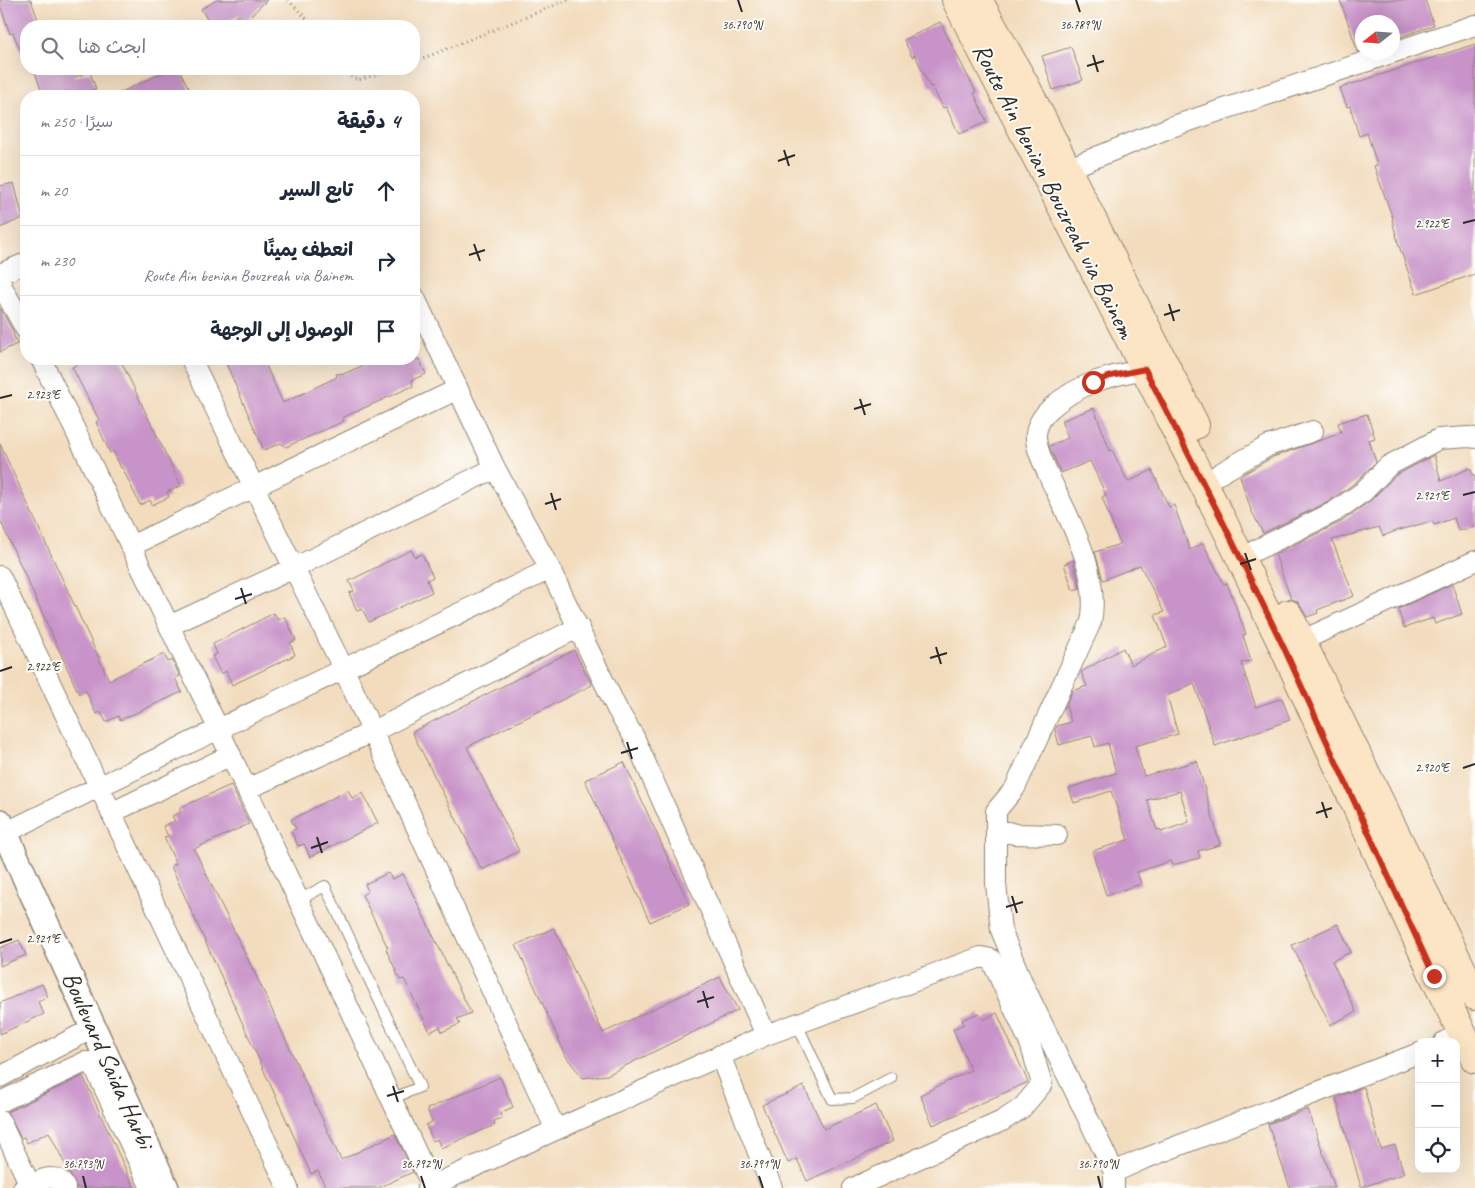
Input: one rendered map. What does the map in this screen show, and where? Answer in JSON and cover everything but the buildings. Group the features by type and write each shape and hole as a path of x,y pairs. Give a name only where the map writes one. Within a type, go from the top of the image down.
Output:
{"main road":[{"name":"Route Ain benian Bouzreah via Bainem","path":"956,0 1058,174 1219,474 1256,550 1293,645 1434,976 1453,1037 1475,1059"},
{"name":"Route Ain benian Bouzreah via Bainem","path":"978,0 1024,85 1058,174 1145,369 1223,522 1293,645 1475,996"}],"street":[{"path":"1058,174 1172,127 1475,26"},
{"path":"0,274 20,266"},
{"path":"0,283 20,319"},
{"path":"420,309 495,468 550,569 617,709 634,737 766,1035"},
{"path":"45,365 247,789 391,1098 430,1187 766,1035 981,957 991,959"},
{"path":"194,365 344,670 556,1130"},
{"path":"1145,369 1111,376 1064,396 1046,413 1038,427 1036,441 1040,455 1084,556 1091,578 1094,608 1091,622 1015,788 996,811 996,884 1001,930 1114,1180 1189,1141 1415,1055"},
{"path":"131,546 458,389"},
{"path":"1219,474 1268,446 1313,431"},
{"path":"1256,550 1334,512 1363,492 1388,466 1439,439 1475,438"},
{"path":"169,626 294,568 495,468"},
{"path":"1293,645 1475,561"},
{"path":"3,827 98,787 550,569"},
{"path":"0,576 288,1188"},
{"path":"247,789 372,732 579,627"},
{"path":"111,813 231,755"},
{"name":"Boulevard Saida Harbi","path":"3,827 166,1188"},
{"path":"996,829 1015,834 1057,835"},
{"path":"853,1188 1002,1121 1022,1108 1042,1084 1030,1042 991,959 1001,930"},
{"path":"0,1078 93,1028"},
{"path":"720,1055 772,1188"},
{"path":"0,1102 85,1062 92,1062 151,1188"},
{"path":"0,1121 27,1186 44,1178 54,1178 63,1184 65,1188"}],"lane":[{"path":"299,900 325,886 420,1087 391,1098"},
{"path":"797,1024 832,1099 853,1098 891,1078"}],"path":[{"path":"288,0 308,20"},
{"path":"420,60 568,0"},
{"path":"349,75 358,80 375,75"}],"route":[{"path":"1093,382 1145,369 1223,522 1284,648 1434,976"}]}
